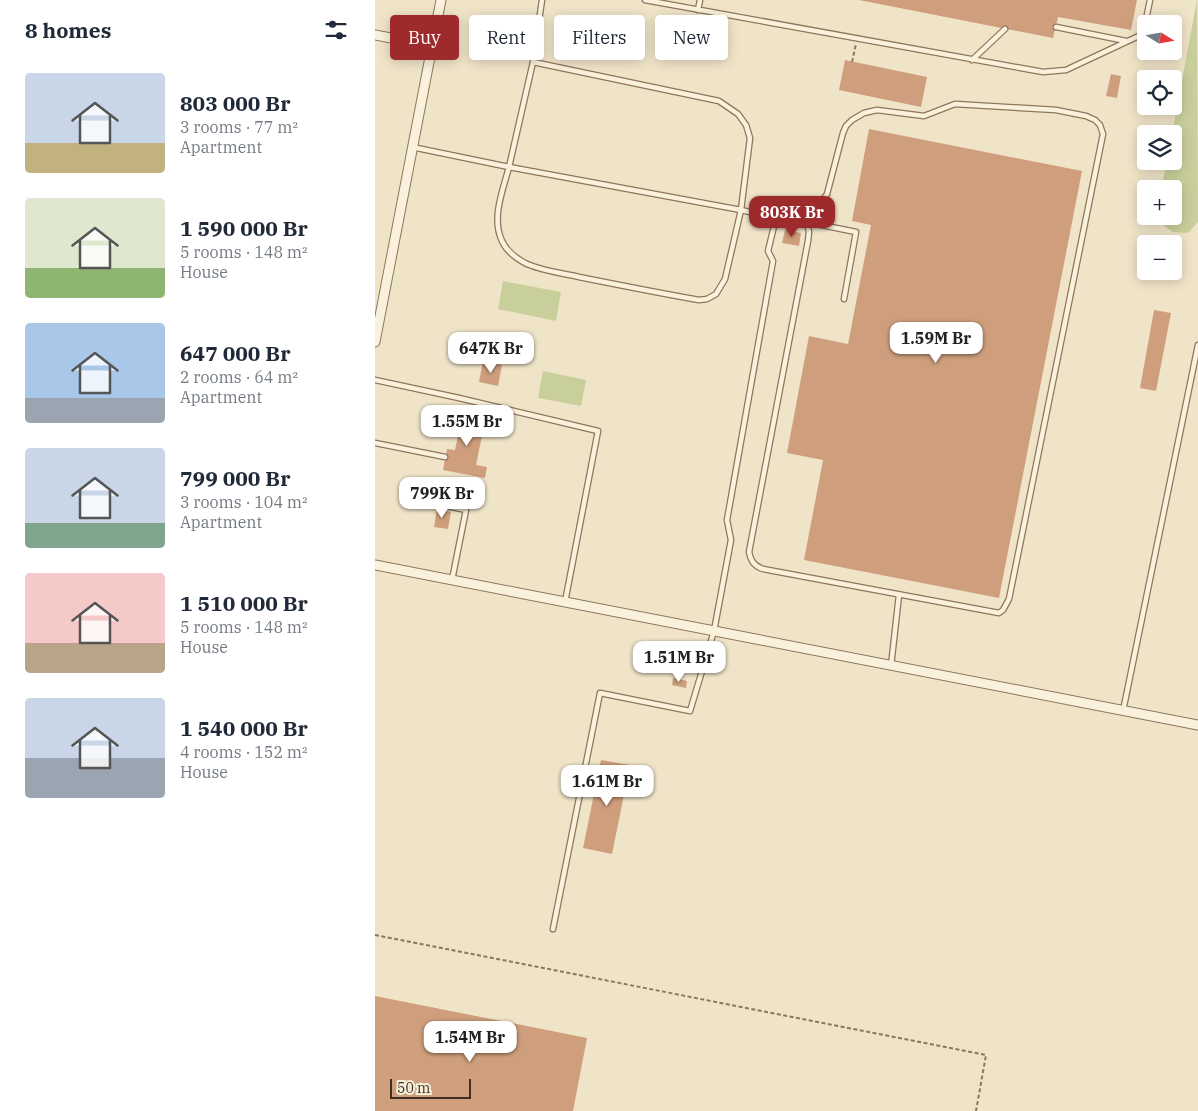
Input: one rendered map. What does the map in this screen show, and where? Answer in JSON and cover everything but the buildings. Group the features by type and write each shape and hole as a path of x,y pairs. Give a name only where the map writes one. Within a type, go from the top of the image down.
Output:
{"street":[{"path":"438,15 441,0"},
{"path":"375,35 390,38"},
{"path":"375,342 429,60"},
{"path":"375,565 1198,725"}],"lane":[{"path":"533,62 719,101 732,108 746,125 750,138 741,210 724,284 716,294 707,299 699,300 538,268 519,259 504,245 498,230 499,210 533,62 542,0"},
{"path":"645,0 1043,72 1066,70 1143,34 1149,0"},
{"path":"698,10 700,0"},
{"path":"1055,27 1127,42"},
{"path":"972,60 1005,29"},
{"path":"955,104 1056,110 1086,116 1095,120 1102,130 1103,134 1097,169 1009,599 1003,610 994,613 763,569 758,568 751,560 750,544 808,241 807,223 827,194 846,126 864,112 877,110 923,116 955,104"},
{"path":"412,147 856,232 844,299"},
{"path":"553,929 600,693 690,711 714,631 731,540 727,520 773,261 769,251 776,218"},
{"path":"1123,711 1198,345"},
{"path":"375,380 598,431 565,602"},
{"path":"375,443 445,457"},
{"path":"442,505 466,510 452,580"},
{"path":"891,666 899,595"}],"path":[{"path":"852,62 854,54"},
{"path":"375,935 986,1055 976,1111"}],"green space":[{"path":"1197,0 1198,222 1188,233 1173,232 1163,225 1182,225 1182,180 1163,180 1165,170 1182,170 1182,125 1174,125 1176,115 1182,115 1182,80"},
{"path":"503,281 561,292 556,321 498,309"},
{"path":"543,371 586,380 581,406 538,398"}]}
